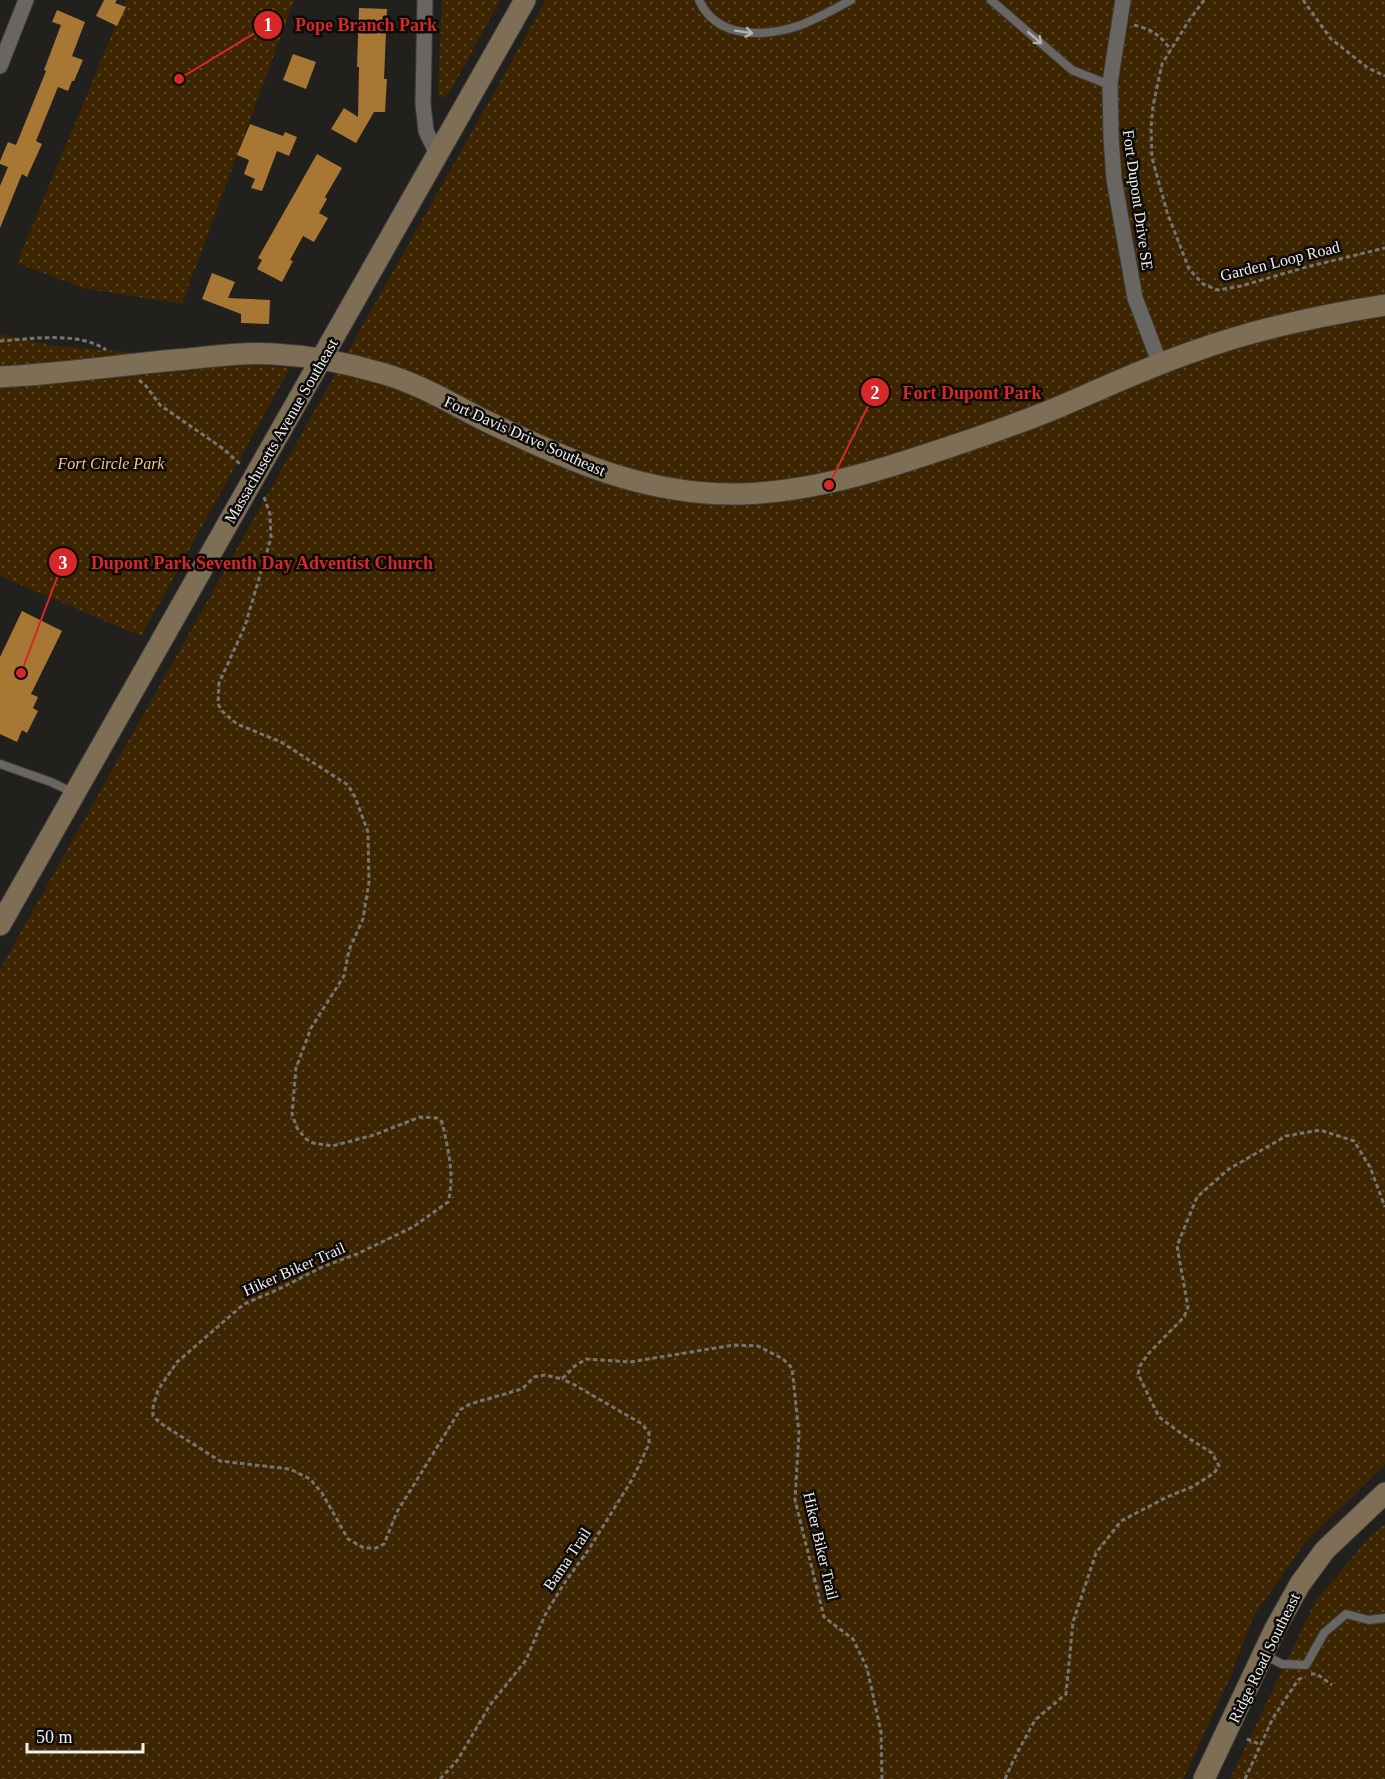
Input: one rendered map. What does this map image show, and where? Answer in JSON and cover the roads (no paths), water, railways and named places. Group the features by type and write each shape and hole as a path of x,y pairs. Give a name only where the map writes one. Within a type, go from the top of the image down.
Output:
{"main road":[{"name":"Massachusetts Avenue Southeast","path":"0,925 525,0"},
{"name":"Fort Davis Drive Southeast","path":"0,377 236,355 277,354 321,360 395,377 521,438 605,473 660,487 693,492 728,494 769,492 815,486 888,467 1015,424 1160,364 1260,331 1385,305"},
{"name":"Ridge Road Southeast","path":"1204,1779 1289,1601 1312,1567 1341,1534 1385,1493"}],"street":[{"path":"0,66 26,0"},
{"path":"425,0 423,104 426,131 438,156"},
{"name":"Fort Dupont Drive SE","path":"1123,0 1110,83 1110,137 1114,179 1132,285 1160,364"}],"lane":[{"path":"699,0 703,9 718,23 746,33 764,33 800,25 851,0"},
{"path":"991,0 1072,70 1110,83"},
{"path":"0,764 51,782 75,794"},
{"path":"1262,1654 1282,1664 1306,1665 1324,1633 1346,1614 1369,1620 1385,1618"}],"place":[{"name":"Pope Branch Park","path":"179,79"},
{"name":"Fort Dupont Park","path":"829,485"},
{"name":"Dupont Park Seventh Day Adventist Church","path":"21,673"}],"park label":[{"name":"Fort Circle Park","path":"111,463"}]}
